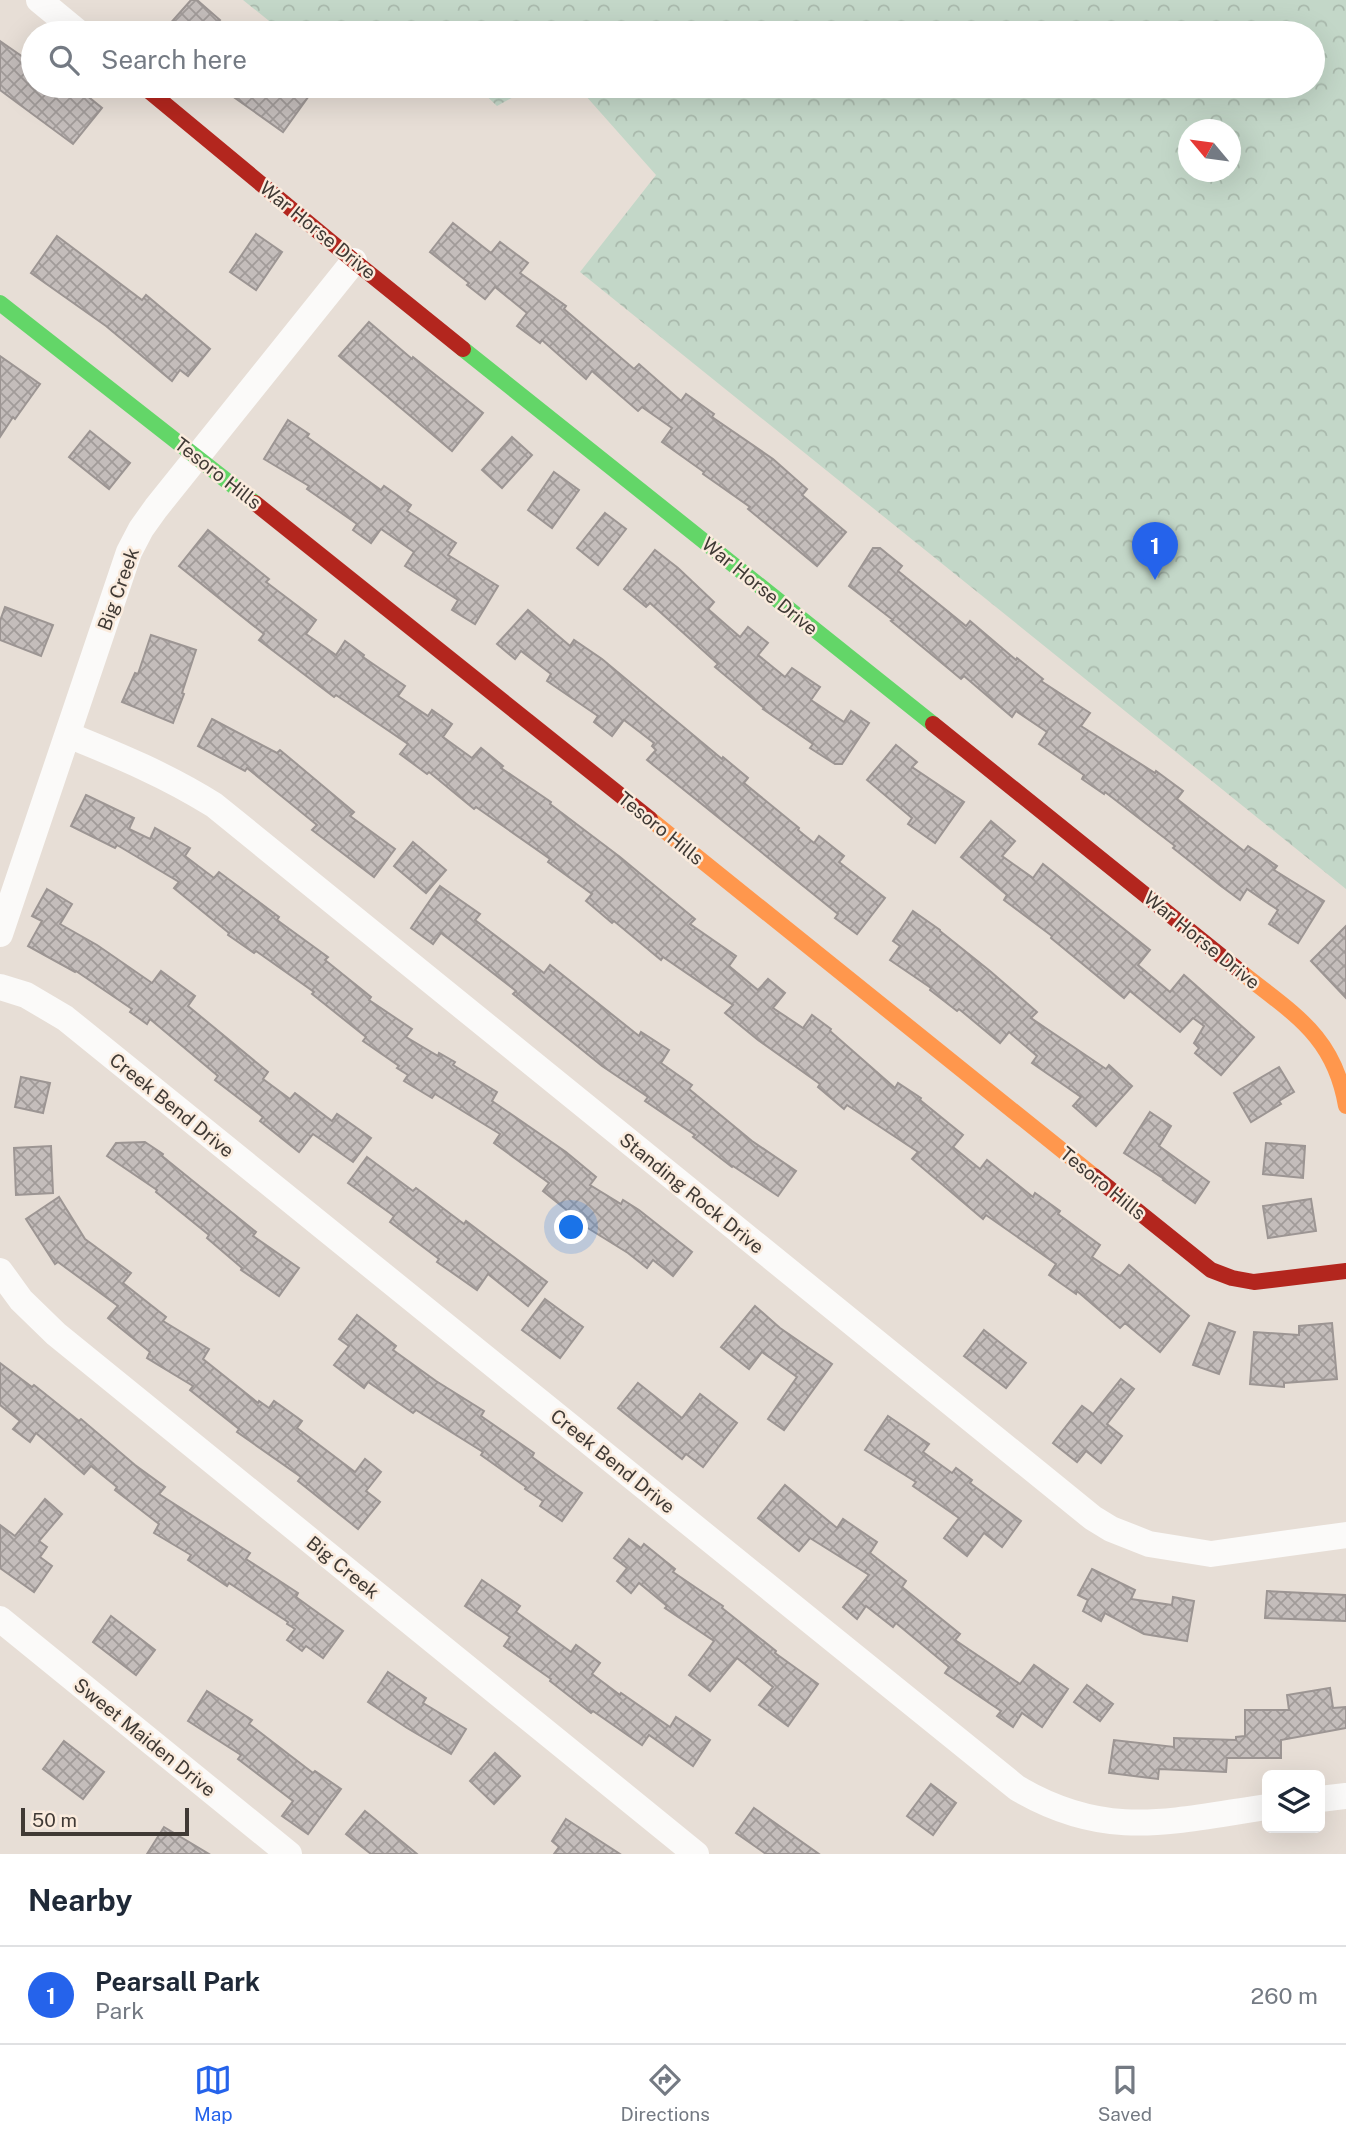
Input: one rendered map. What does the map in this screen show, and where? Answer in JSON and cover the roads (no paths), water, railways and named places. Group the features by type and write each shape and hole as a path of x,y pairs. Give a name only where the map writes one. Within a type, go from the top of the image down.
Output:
{"street":[{"path":"39,0 64,21"},
{"name":"War Horse Drive","path":"157,98 354,261 1309,1026 1330,1054 1343,1089 1346,1107"},
{"name":"Big Creek","path":"0,934 129,552 141,529 354,261"},
{"name":"Tesoro Hills","path":"0,303 197,456 1212,1270 1232,1278 1254,1282 1346,1271"},
{"name":"Standing Rock Drive","path":"68,735 144,766 214,805 1093,1518 1120,1533 1149,1544 1211,1554 1346,1535"},
{"name":"Creek Bend Drive","path":"0,987 26,995 65,1018 1017,1788 1073,1814 1112,1822 1152,1824 1262,1808"},
{"name":"Big Creek","path":"0,1271 21,1300 55,1334 696,1854"},
{"name":"Sweet Maiden Drive","path":"0,1619 289,1854"},
{"path":"1325,1799 1346,1796"}],"place":[{"name":"Pearsall Park","path":"1155,580"}]}
